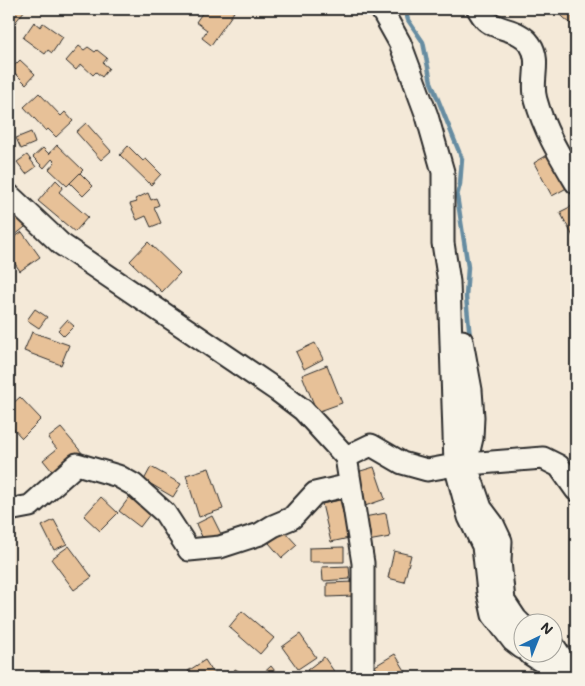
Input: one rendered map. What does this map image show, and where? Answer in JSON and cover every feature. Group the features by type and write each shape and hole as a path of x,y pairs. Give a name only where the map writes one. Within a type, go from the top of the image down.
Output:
{"street":[{"path":"381,9 400,43 427,116 443,172 443,243 449,282 461,464 469,517 483,546 488,592 493,615 512,640"},
{"path":"397,9 415,49 452,164 451,209 462,275 462,340 474,418 472,438 461,464 481,508 493,524 501,541 500,561 504,601 513,614"},
{"path":"478,9 487,21 524,36 531,44 536,56 535,99 551,140 576,183"},
{"path":"9,194 61,244 278,391 303,410 346,457 363,563 363,677"},
{"path":"346,457 371,445 402,463 426,470 461,464 543,458 559,466 576,490"},
{"path":"9,510 30,506 77,464 118,476 134,485 165,513 189,550 220,547 260,534 292,518 315,494 350,485"},
{"path":"562,658 569,677"},
{"path":"545,664 554,677"}],"building":[{"path":"11,9 25,10 10,29 9,12"},
{"path":"205,9 228,9 234,12 211,45 202,38 207,30 196,22"},
{"path":"554,9 576,9 576,19 572,25"},
{"path":"34,22 40,27 43,23 63,37 52,53 48,50 45,54 23,38"},
{"path":"79,46 84,50 88,47 95,52 97,50 107,58 103,63 109,68 102,77 96,72 93,75 81,64 76,70 66,61"},
{"path":"20,60 35,74 26,84 11,69"},
{"path":"39,93 61,116 65,112 73,121 56,137 48,129 46,131 24,107"},
{"path":"86,123 111,151 101,160 76,132"},
{"path":"31,132 35,143 21,149 16,138"},
{"path":"57,145 83,170 67,186 49,169 55,162 52,159 44,168 33,157 43,148 49,154"},
{"path":"128,146 143,161 146,159 161,174 151,185 120,155"},
{"path":"556,150 574,184 552,196 534,163"},
{"path":"27,155 36,167 26,174 17,162"},
{"path":"80,173 93,186 83,196 70,183"},
{"path":"56,180 63,187 59,192 88,217 75,232 38,201"},
{"path":"148,193 151,200 156,198 159,205 154,207 161,223 151,227 146,216 137,220 130,204 137,202 135,199"},
{"path":"576,204 576,242 560,212"},
{"path":"9,205 30,223 9,240"},
{"path":"22,232 40,257 20,271 9,255 9,241"},
{"path":"148,242 180,273 162,292 130,261"},
{"path":"35,309 47,317 39,328 27,320"},
{"path":"67,320 74,326 64,336 58,330"},
{"path":"32,332 69,345 61,365 24,351"},
{"path":"315,343 323,359 304,369 296,352"},
{"path":"327,365 342,403 317,412 302,375"},
{"path":"20,397 41,419 22,438 9,424 9,407"},
{"path":"61,428 83,454 56,476 43,460 57,449 48,438"},
{"path":"151,467 181,484 173,497 144,480"},
{"path":"374,467 385,499 365,506 354,473"},
{"path":"209,468 223,509 199,517 186,475"},
{"path":"132,494 153,510 140,527 119,511"},
{"path":"101,497 118,513 100,531 84,516"},
{"path":"340,500 349,538 331,542 322,504"},
{"path":"386,513 390,537 368,541 364,517"},
{"path":"212,516 225,542 206,545 196,524"},
{"path":"54,520 67,544 54,550 42,526"},
{"path":"283,530 297,545 282,558 269,543"},
{"path":"69,546 92,577 74,590 51,559"},
{"path":"344,547 344,562 309,562 309,548"},
{"path":"394,551 411,555 404,582 388,578"},
{"path":"349,566 350,579 323,581 322,567"},
{"path":"354,582 354,596 327,597 327,583"},
{"path":"242,611 274,638 260,654 229,627"},
{"path":"300,634 316,657 298,669 282,647"},
{"path":"395,654 409,677 382,677 375,666"},
{"path":"324,657 338,677 312,677 307,670"},
{"path":"205,660 216,677 192,677 188,671"},
{"path":"271,666 279,676 259,677"},
{"path":"235,669 250,677 231,677"}],"waterway":[{"path":"405,9 408,20 423,42 431,82 462,159 457,196 468,267 466,297 470,338"}]}
